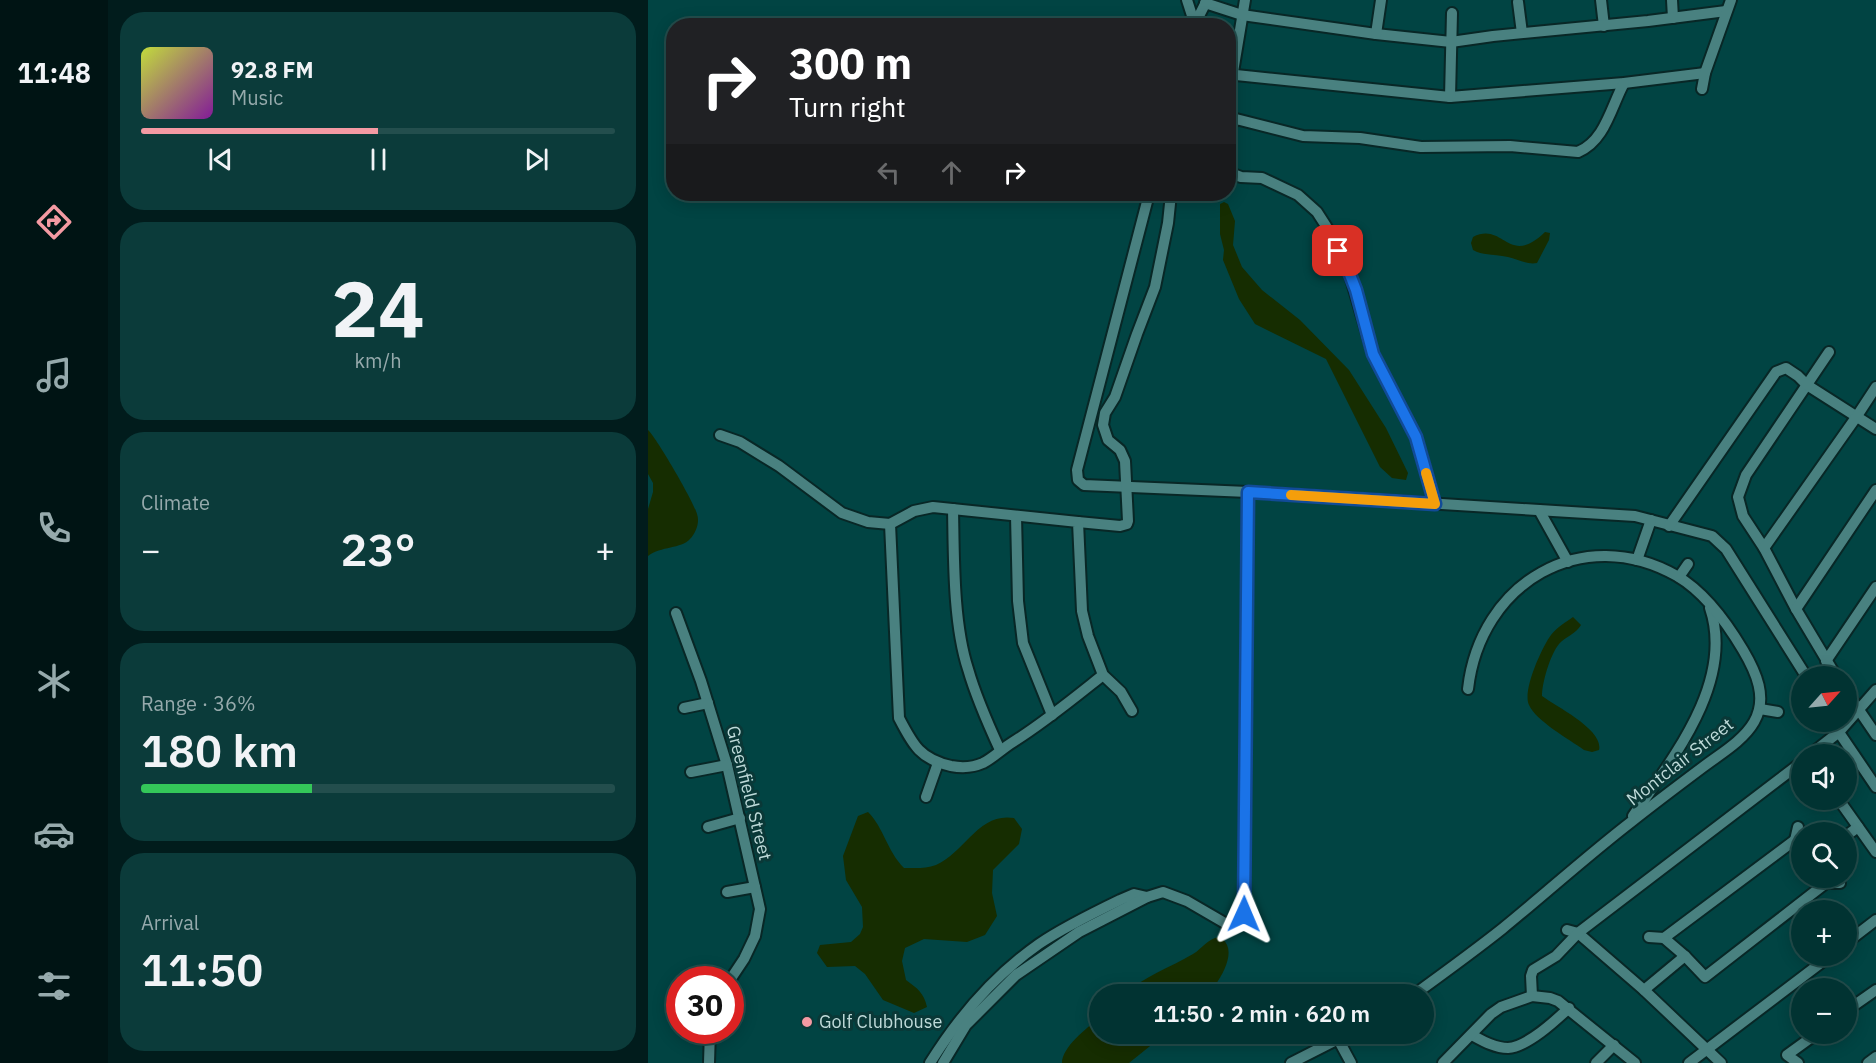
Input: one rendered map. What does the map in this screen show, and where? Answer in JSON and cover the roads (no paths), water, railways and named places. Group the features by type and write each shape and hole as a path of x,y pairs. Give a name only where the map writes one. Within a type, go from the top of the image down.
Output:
{"street":[{"path":"1187,0 1193,18"},
{"path":"1236,53 1245,0"},
{"path":"1376,34 1381,0"},
{"path":"1601,0 1604,26"},
{"path":"1672,0 1674,18"},
{"path":"1702,89 1705,73 1731,0"},
{"path":"1198,18 1206,2 1242,15 1451,42 1726,11"},
{"path":"1518,2 1522,33"},
{"path":"1450,97 1452,13"},
{"path":"1236,75 1450,97 1624,83 1705,73"},
{"path":"1236,119 1303,136 1360,138 1421,147 1510,146 1578,152 1588,148 1598,138 1624,83"},
{"path":"1236,175 1262,178 1286,188 1309,204 1326,226 1349,272 1373,354 1416,437 1435,504"},
{"path":"1147,201 1077,471 1078,480 1084,484 1127,487 1248,492 1635,516 1652,520 1712,536 1726,549 1800,666"},
{"path":"720,435 740,442 779,466 842,513 868,522 890,524 914,511 933,507 1120,526 1127,524 1129,512 1125,461 1120,450 1108,440 1103,424 1105,412 1115,397 1154,293 1170,201"},
{"path":"1829,352 1746,475 1738,497 1743,516 1764,548 1829,666"},
{"path":"1669,526 1776,372 1786,368 1807,385 1876,429"},
{"path":"1764,548 1876,387"},
{"path":"1796,609 1873,502 1876,490"},
{"path":"943,1063 966,1025 1016,975 1079,932 1147,897 1163,892 1187,901 1230,926 1239,922 1244,914 1248,492"},
{"path":"953,509 960,633 968,669 1000,750"},
{"path":"1539,510 1568,562"},
{"path":"1016,516 1018,601 1023,643 1052,715"},
{"path":"1637,560 1652,520"},
{"path":"1078,522 1082,611 1088,636 1103,675 1121,692 1132,711"},
{"path":"890,524 899,718 917,748 927,758 962,768 983,763 1052,715 1103,675"},
{"path":"1468,689 1470,670 1482,633 1504,602 1533,577 1568,562 1602,556 1637,560 1659,567 1679,577 1707,599 1736,638 1756,674 1760,692 1760,709 1778,712"},
{"path":"1679,577 1688,564"},
{"path":"1826,661 1876,587"},
{"name":"Montclair Street","path":"1628,824 1682,744 1701,708 1711,670 1716,636 1707,599"},
{"name":"Greenfield Street","path":"676,612 728,765 760,909 755,936 739,966"},
{"path":"1859,711 1875,693"},
{"path":"684,708 708,702"},
{"path":"1857,708 1876,735"},
{"name":"Montclair Street","path":"1428,984 1501,929 1628,824 1743,736 1753,724 1760,709"},
{"path":"1824,744 1839,732 1876,787"},
{"path":"926,797 938,763"},
{"path":"691,772 728,765"},
{"path":"1528,997 1533,970 1556,956 1573,932 1791,770"},
{"path":"1846,810 1876,852"},
{"path":"708,827 740,818"},
{"path":"1664,938 1791,848"},
{"path":"727,892 755,887"},
{"path":"1648,937 1664,938 1685,956 1705,982 1816,888"},
{"path":"930,1063 961,1017 1012,965 1040,943 1120,900 1134,894 1147,897"},
{"path":"1857,935 1876,920"},
{"path":"1573,932 1644,990 1721,1063"},
{"path":"1644,990 1685,956"},
{"path":"1689,1063 1817,966"},
{"path":"1857,1003 1876,990"},
{"path":"1443,1063 1491,1014 1501,1007 1528,997 1550,998 1569,1008 1635,1063"},
{"path":"1472,1035 1490,1044 1510,1048 1538,1033 1569,1008"},
{"path":"709,1063 710,1044"},
{"path":"1291,1063 1328,1044"},
{"path":"1341,1044 1351,1063"},
{"path":"1798,1063 1782,1054 1799,1044"},
{"path":"1596,1063 1614,1045"},
{"path":"1868,1063 1876,1057"}],"place":[{"name":"Golf Clubhouse","path":"807,1022"}]}
